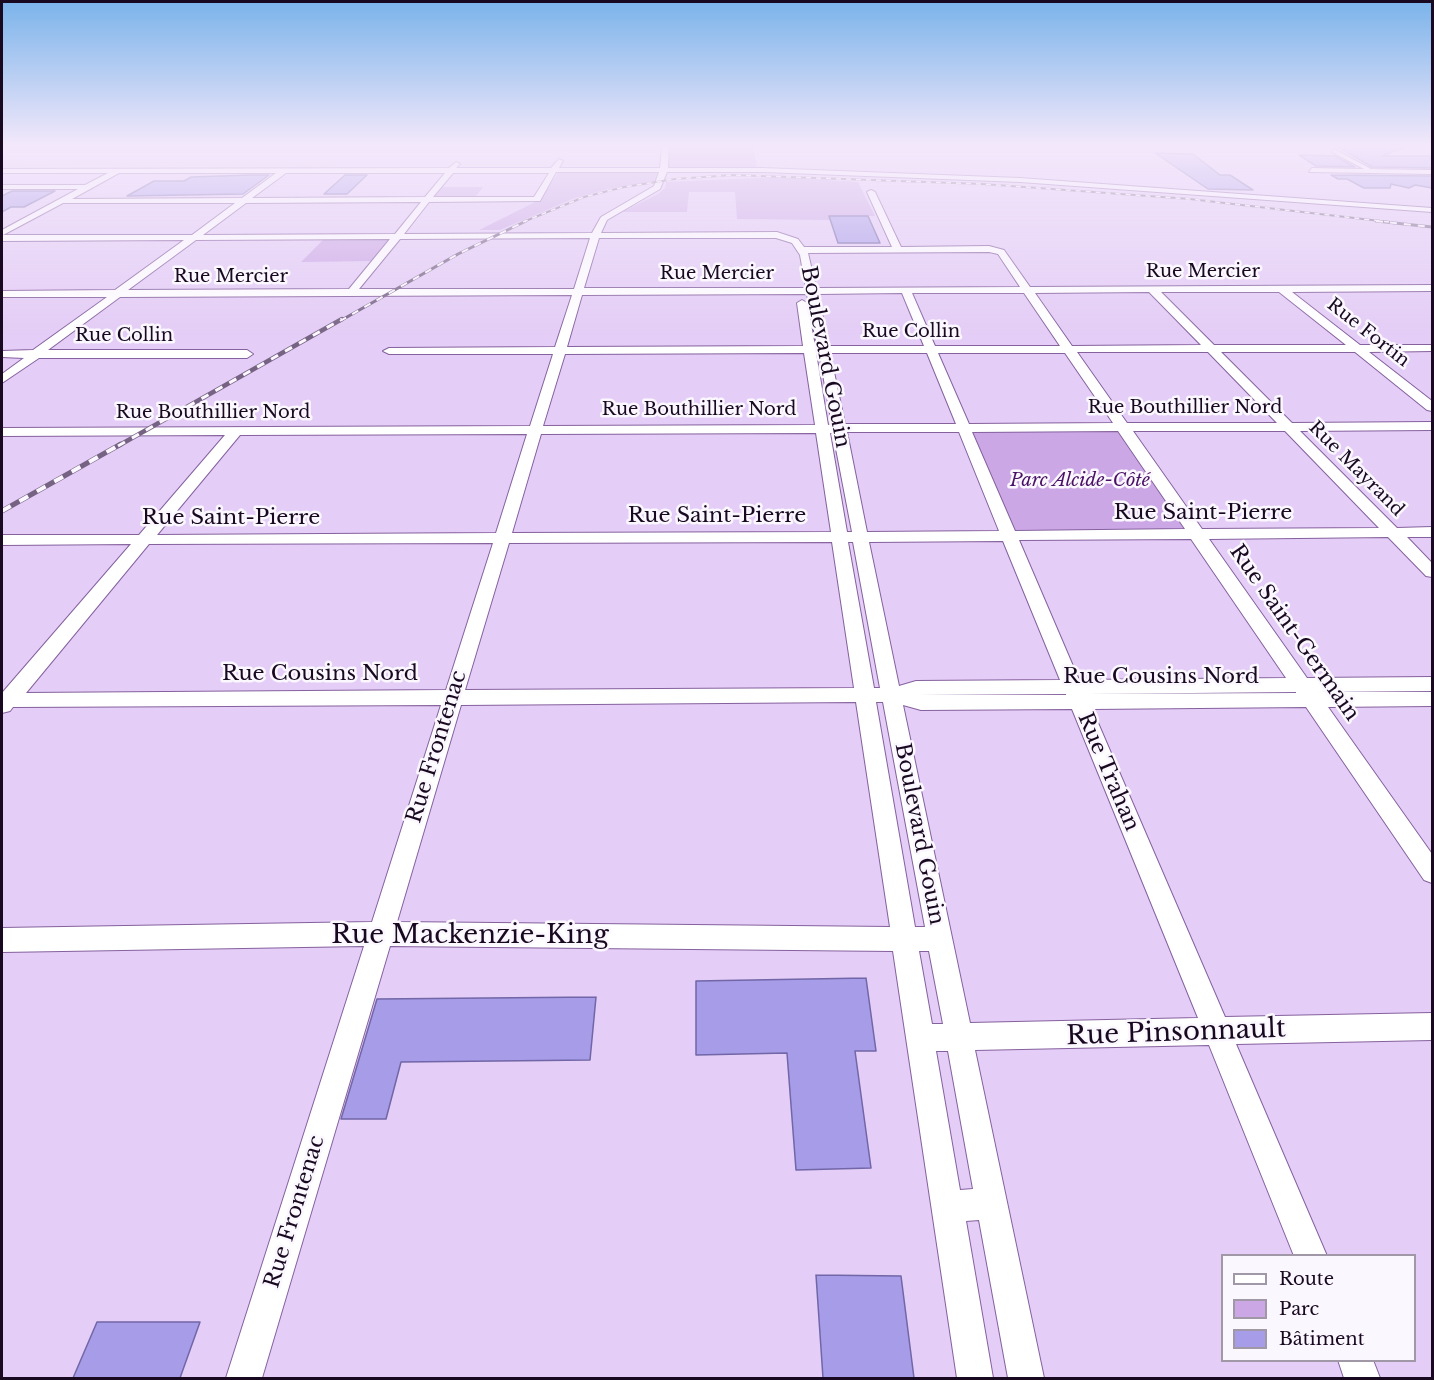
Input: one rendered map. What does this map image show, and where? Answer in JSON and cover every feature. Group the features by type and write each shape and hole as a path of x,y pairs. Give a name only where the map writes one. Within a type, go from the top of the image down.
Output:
{"street":[{"path":"2,233 48,208"},
{"path":"2,380 234,208"},
{"path":"352,292 420,208"},
{"name":"Rue Frontenac","path":"244,1378 577,291 595,236 604,219 622,208"},
{"path":"2,238 777,235 795,241 800,250 898,250 879,208"},
{"path":"1410,208 1432,210"},
{"path":"12,216 33,216"},
{"name":"Rue Saint-Germain","path":"898,250 989,249 1001,252 1432,873"},
{"name":"Boulevard Gouin","path":"800,250 805,255 809,350 822,428 892,694 1026,1378"},
{"name":"Rue Fortin","path":"1281,288 1432,407"},
{"path":"1417,288 1420,295 1429,297"},
{"name":"Rue Mercier","path":"2,294 1432,288"},
{"name":"Rue Mayrand","path":"1152,289 1432,572"},
{"name":"Boulevard Gouin","path":"806,290 824,350 839,428 865,695 975,1378"},
{"name":"Rue Trahan","path":"906,290 1310,1254"},
{"name":"Rue Collin","path":"389,351 1432,348"},
{"name":"Rue Collin","path":"2,354 247,354"},
{"name":"Rue Bouthillier Nord","path":"2,432 1432,426"},
{"path":"4,702 236,431"},
{"name":"Rue Saint-Pierre","path":"2,540 1432,532"},
{"name":"Rue Cousins Nord","path":"4,702 892,694 921,703 1075,694 1307,692 1432,684"},
{"name":"Rue Cousins Nord","path":"1307,692 1432,699"},
{"name":"Rue Mackenzie-King","path":"2,940 380,934 939,939"},
{"name":"Rue Pinsonnault","path":"920,1038 1432,1026"},
{"path":"947,1206 992,1204"},
{"path":"1355,1362 1362,1378"}],"green space":[{"path":"522,208 551,208 500,230 479,230"},
{"path":"629,208 687,208 687,212 622,212"},
{"path":"736,208 871,208 875,216 830,216 830,220 737,219"},
{"path":"327,236 398,236 377,261 301,262"},
{"name":"Parc Alcide-Côté","path":"963,427 1123,427 1197,534 1009,535"}],"building":[{"path":"829,216 868,216 880,243 838,243"},
{"path":"866,978 876,1051 855,1051 871,1168 796,1170 787,1053 696,1055 696,981"},
{"path":"596,997 590,1060 401,1062 386,1119 341,1119 377,999"},
{"path":"816,1275 901,1276 914,1378 823,1378"},
{"path":"97,1322 200,1322 180,1378 73,1378"}],"railway":[{"path":"523,222 556,208"},
{"path":"1271,208 1389,222"},
{"path":"340,321 458,254 526,221"},
{"path":"1376,221 1432,227"},
{"path":"118,446 342,319"},
{"path":"2,511 121,444"}]}
